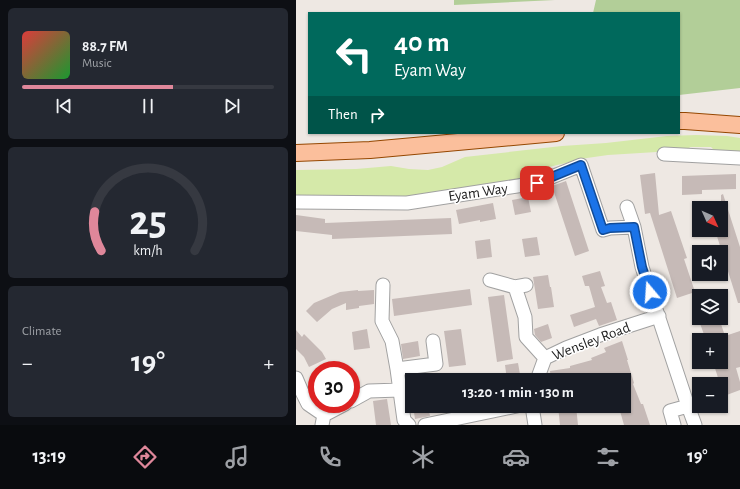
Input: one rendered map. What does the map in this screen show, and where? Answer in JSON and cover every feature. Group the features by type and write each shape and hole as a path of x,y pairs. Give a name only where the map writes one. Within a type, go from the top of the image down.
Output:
{"main road":[{"path":"680,121 740,125"},
{"path":"296,153 370,150 545,134"}],"street":[{"path":"664,154 740,158"},
{"name":"Eyam Way","path":"296,202 407,203 537,183 581,165 603,230 610,228 634,227"},
{"path":"627,207 634,227 642,267 695,425"},
{"path":"490,280 520,286 525,317 526,337 546,358"},
{"path":"383,285 382,321 392,340 404,420 409,425"},
{"name":"Wensley Road","path":"540,373 546,358 566,348 594,337 659,316"},
{"path":"397,369 436,364 433,341"},
{"path":"296,378 308,404 323,420 333,413"},
{"path":"360,396 369,391 400,390"},
{"path":"674,425 670,411 688,406"},
{"path":"425,425 483,413"},
{"path":"533,413 535,425"}],"green space":[{"path":"454,0 555,0 454,5"},
{"path":"596,0 740,0 740,88 680,95 680,12 593,12"},
{"path":"696,135 740,138 740,151 716,152 711,147 690,147 686,152 673,151 608,155 587,158 549,167 533,181 449,195 296,199 296,170 356,169 391,166 428,170 442,167 465,157 667,136"}],"building":[{"path":"655,173 659,215 671,211 687,258 684,259 694,289 692,289 692,293 677,298 650,213 645,214 640,175"},
{"path":"736,174 736,189 702,190 702,194 682,195 682,176"},
{"path":"566,181 589,251 575,256 552,186"},
{"path":"723,194 725,201 721,201 721,195"},
{"path":"528,197 531,212 515,215 512,200"},
{"path":"493,203 496,219 459,224 456,210"},
{"path":"728,210 740,247 740,303 738,303 728,271 728,245 720,245 717,237 728,237"},
{"path":"296,215 325,219 325,223 451,218 452,234 332,239 332,235 296,231"},
{"path":"537,237 540,255 525,257 522,239"},
{"path":"490,239 492,257 477,259 475,241"},
{"path":"600,271 605,286 601,287 607,303 611,302 617,320 599,326 596,319 574,327 570,315 595,307 589,286 585,286 582,276"},
{"path":"548,275 554,307 538,309 533,277"},
{"path":"470,289 472,305 394,316 392,299"},
{"path":"374,290 374,304 346,310 346,303 332,309 317,322 306,311 314,303 340,292"},
{"path":"504,295 513,359 497,362 488,297"},
{"path":"548,324 552,338 541,342 535,335 534,329"},
{"path":"701,325 721,325 724,333 703,333"},
{"path":"367,329 370,348 354,350 352,332"},
{"path":"461,329 466,365 449,367 444,331"},
{"path":"296,330 302,337 304,334 322,352 326,359 322,361 308,361 308,365 304,357 296,349"},
{"path":"740,331 740,367 736,368 740,382 740,390 728,394 728,377 718,377 715,369 728,369 728,335"},
{"path":"418,341 420,356 403,359 401,344"},
{"path":"622,341 631,373 550,373 550,371 570,368 570,366 592,360 591,358 606,352 604,348"},
{"path":"518,363 520,373 506,373 505,365"},
{"path":"631,373 633,384 641,404 643,404 650,425 624,425 621,413 631,413"},
{"path":"387,399 391,425 376,425 373,401"},
{"path":"414,413 429,413 430,416 415,419"},
{"path":"559,413 577,413 578,425 560,425"}],"route":[{"path":"537,183 581,165 603,230 610,228 634,227 642,267 650,292"}]}
